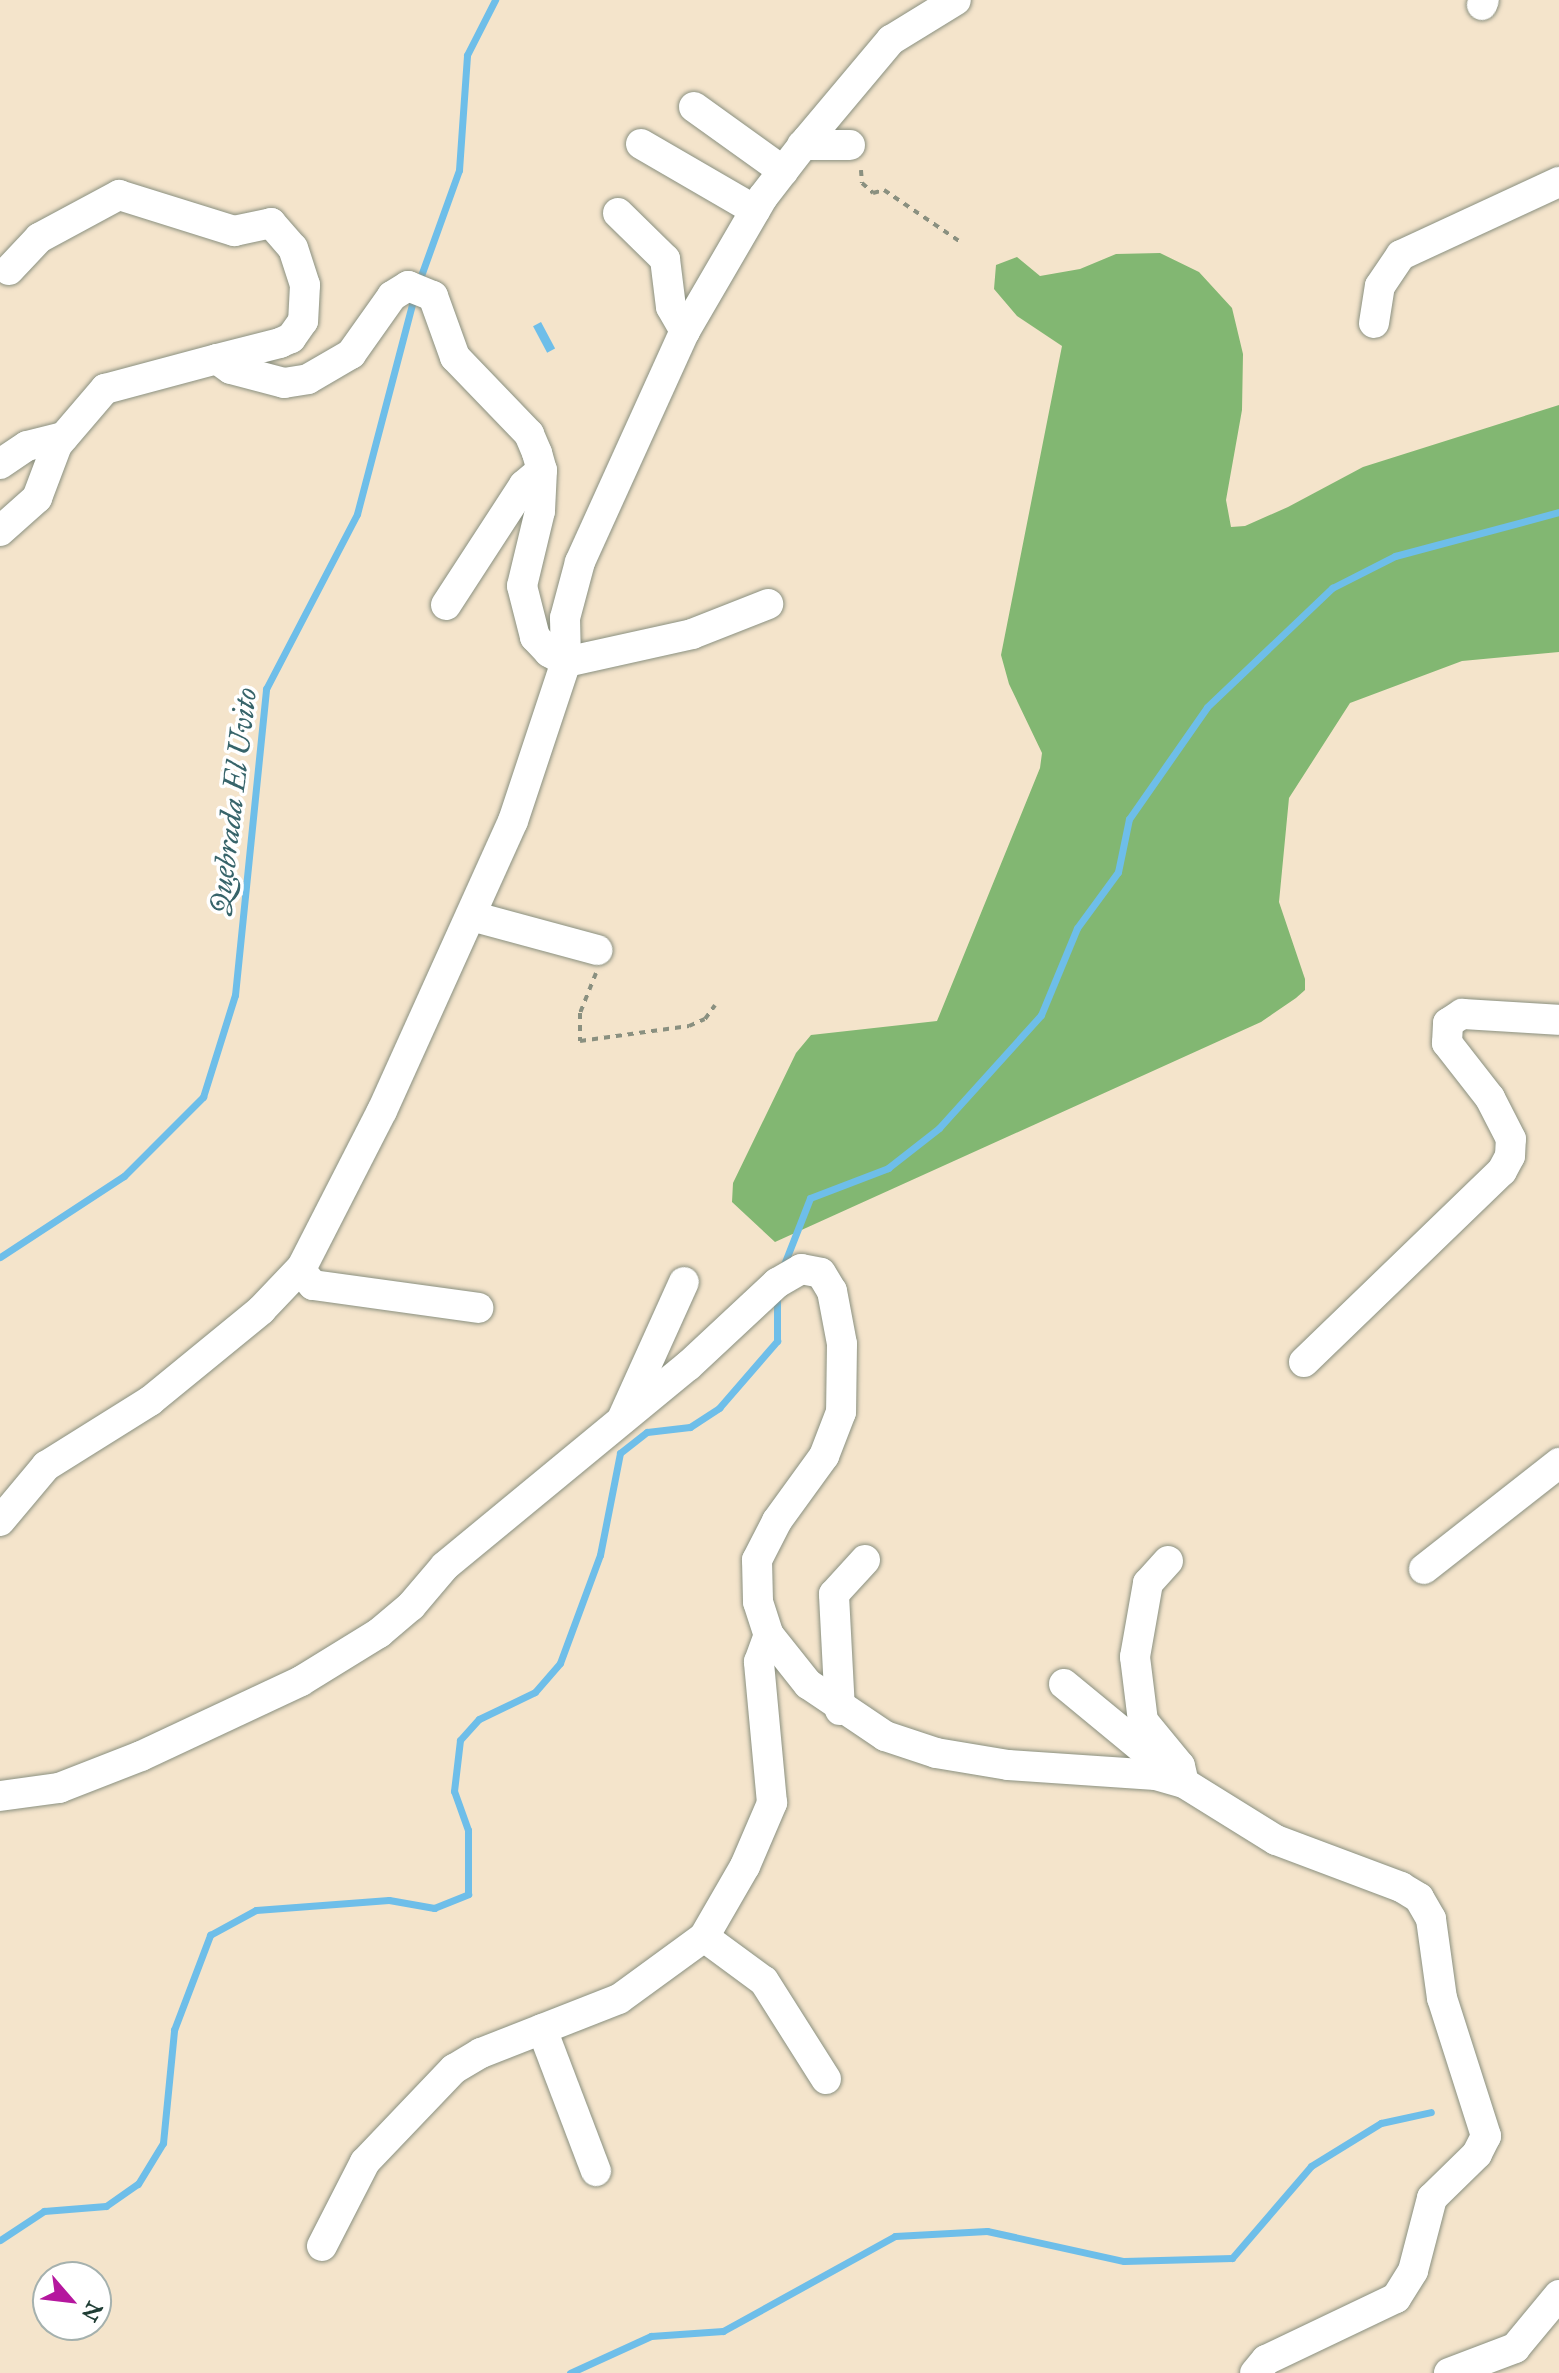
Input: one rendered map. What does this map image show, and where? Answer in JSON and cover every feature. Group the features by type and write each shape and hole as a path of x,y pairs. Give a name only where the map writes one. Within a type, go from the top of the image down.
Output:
{"street":[{"path":"0,1521 46,1466 150,1401 261,1310 300,1270 382,1111 513,821 566,662 565,618 580,562 685,331 755,210 802,145 891,40 956,0"},
{"path":"694,107 783,171"},
{"path":"641,144 755,210"},
{"path":"802,145 850,145"},
{"path":"1374,323 1380,286 1401,255 1559,182"},
{"path":"0,531 37,498 64,437 105,389 291,338 303,321 305,285 293,248 271,223 234,231 119,195 39,238 9,270"},
{"path":"618,213 665,259 671,307 685,331"},
{"path":"217,359 231,369 284,383 308,379 351,354 398,289 417,288 433,296 455,357 529,434 542,470 540,511 522,586 535,637 566,662"},
{"path":"0,464 27,446 64,437"},
{"path":"446,605 524,485 542,470"},
{"path":"566,662 692,634 768,604"},
{"path":"471,916 597,950"},
{"path":"1304,1362 1502,1171 1510,1156 1511,1139 1490,1098 1447,1043 1448,1023 1462,1014 1559,1020"},
{"path":"0,1796 59,1788 141,1756 301,1681 411,1606 445,1566 622,1419 777,1283 801,1269 821,1273 832,1291 842,1344 841,1412 824,1456 777,1521 757,1560 758,1602 769,1635 808,1684 840,1710 885,1736 936,1753 1008,1765 1156,1775 1184,1783"},
{"path":"300,1270 313,1285 478,1308"},
{"path":"622,1419 684,1282"},
{"path":"1424,1569 1559,1463"},
{"path":"840,1710 834,1594 865,1560"},
{"path":"1168,1561 1148,1583 1135,1657 1143,1721 1180,1766 1184,1783"},
{"path":"322,2246 365,2162 454,2069 542,2029 619,1999 704,1937 745,1866 772,1803 759,1662 769,1635"},
{"path":"1064,1684 1184,1783 1276,1840 1419,1898 1431,1919 1442,1998 1486,2129 1477,2154 1432,2198 1413,2271 1396,2298 1266,2360 1255,2373"},
{"path":"704,1937 764,1981 826,2079"},
{"path":"542,2029 596,2171"},
{"path":"1449,2373 1515,2348 1559,2295"}],"path":[{"path":"862,183 873,193 884,190 959,241"},
{"path":"597,950 605,955 580,1013 580,1041 689,1026 705,1019 715,1005"}],"green space":[{"path":"1160,253 1199,272 1232,308 1243,354 1242,410 1226,500 1231,527 1245,526 1288,507 1363,467 1559,405 1559,652 1462,661 1350,703 1289,798 1279,902 1305,979 1305,990 1296,998 1261,1022 775,1242 732,1202 733,1183 796,1053 811,1035 937,1021 1040,768 1042,753 1009,684 1001,655 1062,346 1017,316 994,289 996,265 1017,257 1040,276 1080,269 1116,254"}],"water":[{"path":"541,322 555,348 547,353 533,326"}],"waterway":[{"name":"Quebrada El Uvito","path":"418,284 459,170 467,55 495,0"},
{"name":"Quebrada El Uvito","path":"0,1257 124,1176 203,1097 235,995 266,689 357,514 414,296"},
{"path":"783,1267 810,1198 888,1168 939,1128 1041,1015 1077,928 1118,872 1129,819 1207,707 1332,588 1395,556 1559,512"},
{"path":"0,2240 44,2211 106,2206 138,2184 163,2143 174,2030 210,1935 256,1910 389,1900 434,1908 468,1894 468,1830 454,1791 460,1740 479,1719 535,1692 560,1663 600,1555 620,1453 647,1432 690,1427 719,1408 777,1341 777,1294"},
{"path":"570,2373 651,2336 723,2331 895,2236 987,2231 1124,2261 1232,2258 1311,2166 1381,2123 1431,2112"}]}
